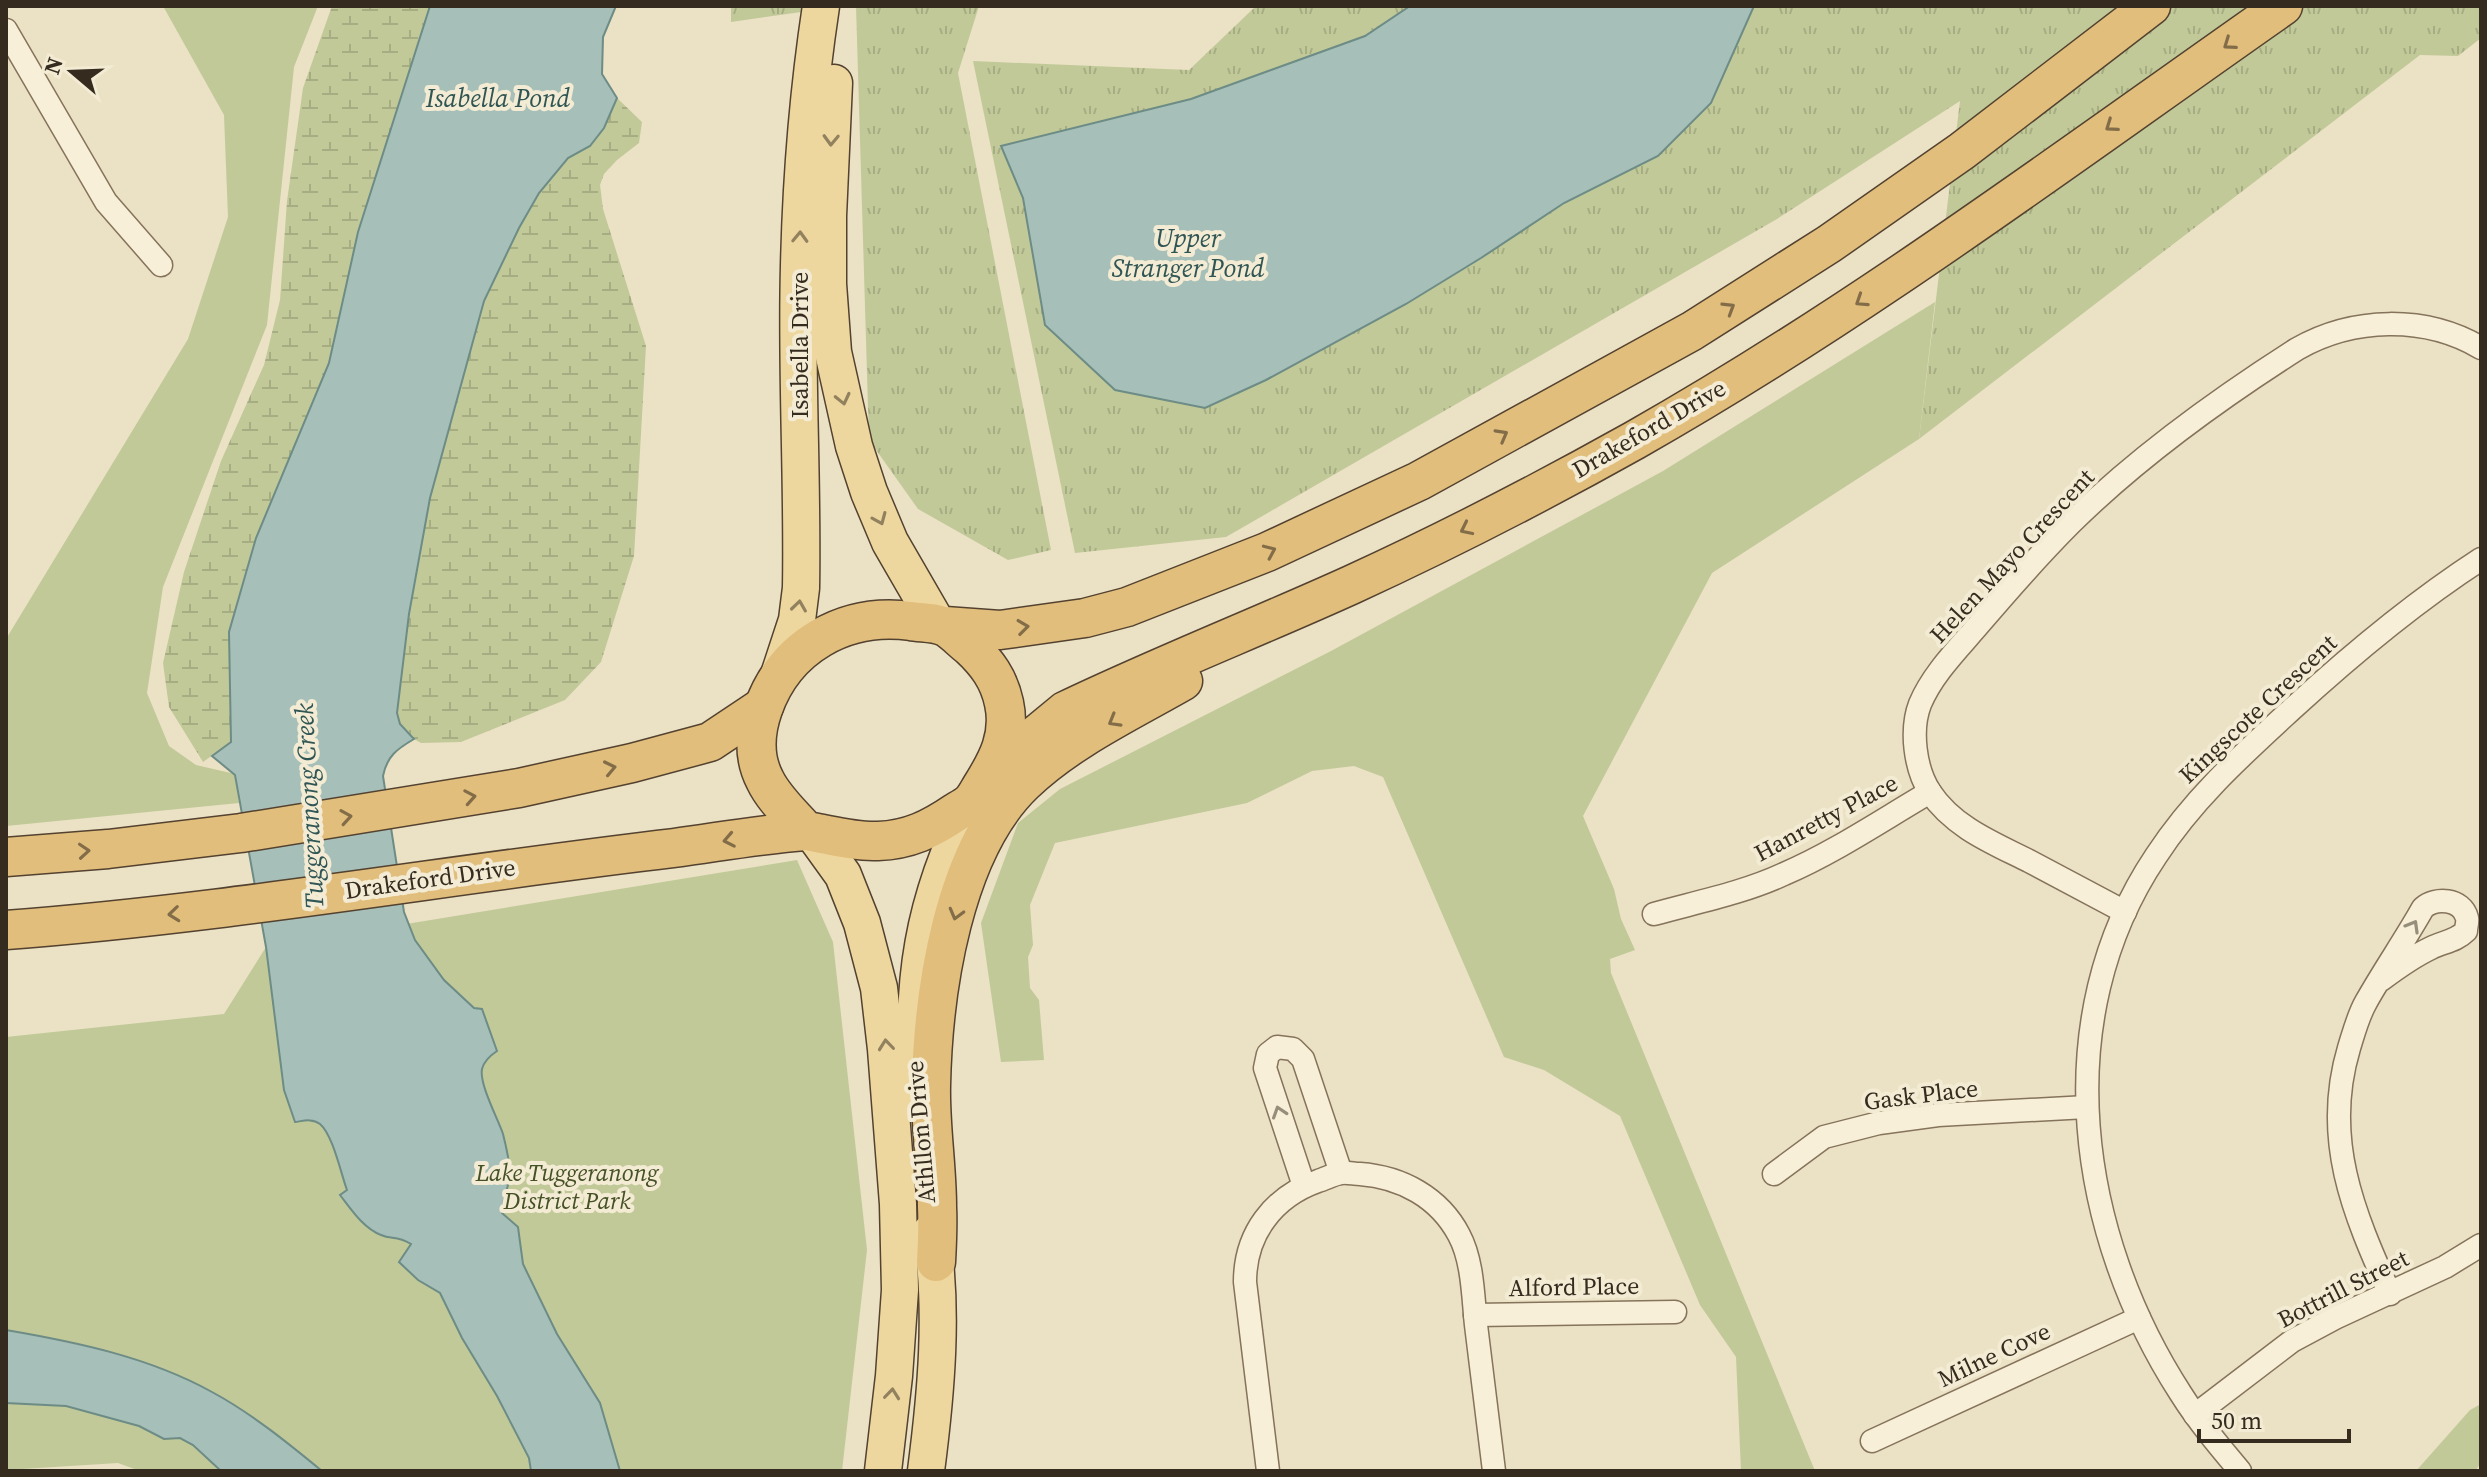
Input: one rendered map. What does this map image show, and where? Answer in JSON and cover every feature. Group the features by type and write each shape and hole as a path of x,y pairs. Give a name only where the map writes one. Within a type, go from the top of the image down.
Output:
{"highway":[{"path":"942,626 976,653 994,673 1001,688 1007,726 1002,749 977,794 921,834 879,842 809,832 772,793 759,766 757,728 770,693 790,661 816,641 846,626 881,620 1000,630 1085,618 1127,607 1267,552 1419,481 1692,331 1829,244 1962,151 2151,6"},
{"name":"Drakeford Drive","path":"977,794 1025,744 1065,711 1351,585 1493,516 1635,440 1901,274 2283,6"},
{"path":"936,1262 937,1206 931,1088 934,1030 959,901 975,854 990,826 1004,804 1022,785 1041,767 1077,742 1184,680 1319,612 1351,585"},
{"path":"6,857 108,849 241,833 519,788 710,742 770,693"},
{"name":"Drakeford Drive","path":"6,930 252,906 754,835 809,832"}],"main road":[{"name":"Isabella Drive","path":"770,693 797,620 801,588 799,268 803,169 821,6"},
{"name":"Isabella Drive","path":"841,6 834,71 828,216 828,284 833,352 854,446 869,492 890,542 942,626"},
{"name":"Athllon Drive","path":"926,1471 936,1356 936,1262 927,1207 914,1040 919,966 934,889 956,833 977,794"},
{"name":"Athllon Drive","path":"809,832 843,875 862,923 879,988 898,1204 900,1290 883,1471"}],"street":[{"path":"6,30 106,202 161,265"},
{"name":"Helen Mayo Crescent","path":"2125,912 1971,831 1947,814 1923,778 1915,749 1919,706 1932,680 2007,592 2105,492 2178,430 2297,349 2346,328 2382,323 2420,326 2479,342"},
{"name":"Kingscote Crescent","path":"2240,1471 2179,1391 2139,1318 2102,1214 2087,1107 2089,1031 2096,995 2106,958 2125,912 2154,858 2190,808 2233,763 2388,625 2481,559"},
{"name":"Hanretty Place","path":"1654,914 1785,874 1930,792"},
{"path":"2381,980 2357,1023 2344,1067 2339,1113 2346,1184 2362,1231 2390,1294"},
{"path":"1304,1186 1265,1068 1268,1054 1277,1047 1293,1049 1303,1059 1341,1173"},
{"name":"Gask Place","path":"1774,1174 1824,1137 1879,1123 1938,1115 2087,1107"},
{"path":"1268,1471 1245,1267 1252,1239 1267,1214 1304,1186 1341,1173 1377,1175 1401,1182 1432,1200 1458,1234 1464,1246 1475,1315 1494,1471"},
{"name":"Bottrill Street","path":"2195,1415 2292,1341 2445,1267 2481,1245"},
{"name":"Alford Place","path":"1475,1315 1675,1312"},
{"name":"Milne Cove","path":"1872,1441 2139,1318"}],"green space":[{"path":"163,6 318,6 294,67 267,325 163,587 147,693 169,746 196,765 235,774 239,803 6,826 6,639 188,339 228,217 224,115"},
{"path":"332,6 430,6 358,232 329,363 256,538 229,632 231,742 203,762 169,707 163,663 184,572 221,461 264,365 280,300 287,201 303,88"},
{"path":"731,6 844,6 731,22"},
{"path":"856,6 979,6 958,73 1051,550 1008,560 918,509 869,440"},
{"path":"1256,6 2481,6 2481,38 2458,56 2420,55 1919,439 1960,101 1777,219 1226,537 1075,553 973,61 1189,70"},
{"path":"617,98 642,122 639,143 604,174 600,185 603,209 646,346 634,556 601,662 565,700 461,742 421,743 400,724 397,713 409,614 430,498 484,301 539,193 568,158 590,145 604,128"},
{"path":"1935,302 1919,439 1712,573 1583,816 1614,889 1621,919 1635,950 1610,959 1611,973 1815,1471 1741,1471 1736,1357 1700,1305 1620,1116 1544,1070 1504,1057 1383,777 1354,766 1312,771 1247,803 1055,843 1030,905 1033,945 1028,957 1030,988 1039,1000 1044,1060 1001,1062 981,923 1018,823 1060,789 1331,651 1663,471"},
{"name":"Lake Tuggeranong District Park","path":"797,860 833,942 867,1250 842,1471 140,1471 118,1463 6,1470 6,1037 224,1014 266,947"},
{"path":"2481,1404 2481,1463 2475,1471 2416,1471 2470,1410"}],"water":[{"name":"Isabella Pond","path":"430,6 616,6 603,37 602,74 617,98 604,128 590,146 568,158 539,193 484,301 430,498 409,614 397,713 400,724 414,739 394,754 383,776 404,912 415,940 444,980 474,1008 482,1009 497,1051 484,1063 482,1075 503,1134 509,1162 510,1177 502,1213 518,1227 523,1264 557,1334 600,1403 620,1471 531,1471 529,1458 440,1293 418,1280 399,1262 411,1244 375,1232 358,1218 340,1195 347,1190 325,1129 314,1121 295,1122 284,1090 266,947 235,775 212,756 231,742 229,632 256,538 329,363 358,232"},
{"name":"Upper Stranger Pond","path":"1410,6 1754,6 1711,103 1658,156 1564,203 1406,304 1266,380 1205,408 1115,390 1045,325 1023,198 1001,146 1191,99 1365,36"},
{"path":"6,1330 112,1352 188,1380 255,1419 322,1471 221,1471 193,1445 180,1438 164,1439 139,1426 66,1406 6,1403"}],"water label":[{"name":"Tuggeranong Creek","path":"309,806"}]}
